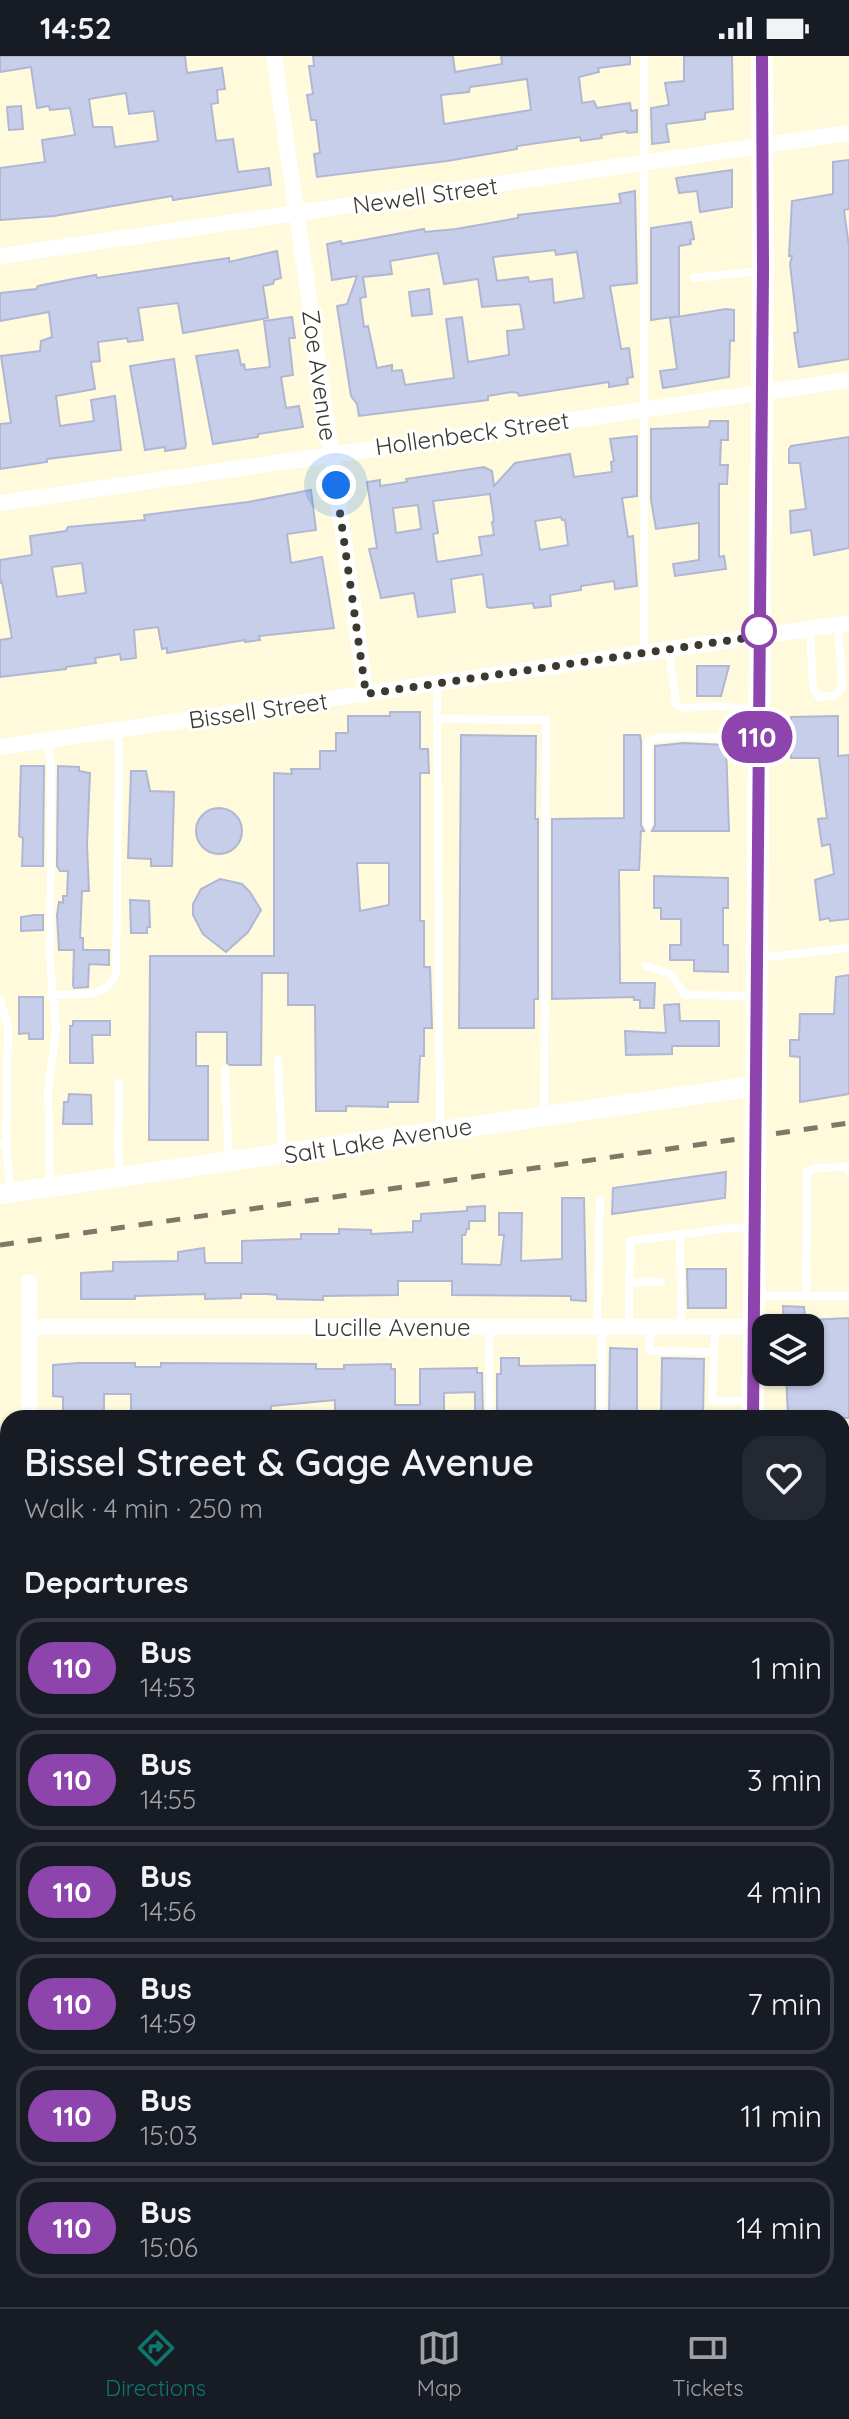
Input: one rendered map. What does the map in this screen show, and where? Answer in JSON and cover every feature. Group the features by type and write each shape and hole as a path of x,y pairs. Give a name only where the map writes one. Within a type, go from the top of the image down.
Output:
{"main road":[{"path":"754,1314 762,56"},
{"path":"753,1386 753,1410"}],"street":[{"name":"Zoe Avenue","path":"274,56 366,694"},
{"name":"Newell Street","path":"0,256 849,133"},
{"name":"Hollenbeck Street","path":"0,503 849,380"},
{"name":"Bissell Street","path":"0,747 844,624"},
{"name":"Salt Lake Avenue","path":"5,1193 756,1086"},
{"path":"29,1282 29,1410"},
{"name":"Lucille Avenue","path":"29,1327 752,1327"}],"lane":[{"path":"644,56 644,652"},
{"path":"694,278 763,270"},
{"path":"810,629 813,688 819,697 833,696 841,690 844,624"},
{"path":"669,649 676,704 682,708 718,706 757,710"},
{"path":"437,683 440,1129"},
{"path":"439,719 546,720 544,1115"},
{"path":"51,995 103,992 111,986 116,974 119,748 116,730"},
{"path":"648,825 648,741 653,738 757,739"},
{"path":"48,740 51,769 51,995 56,1032 48,1090 50,1186"},
{"path":"756,958 849,948"},
{"path":"646,966 671,974 685,995 756,996"},
{"path":"0,999 8,1028 3,1143 5,1193"},
{"path":"278,1060 283,1154"},
{"path":"225,1070 229,1162"},
{"path":"119,1083 118,1153 121,1178"},
{"path":"806,1296 807,1172 817,1168 846,1167 849,1172"},
{"path":"600,1200 602,1410"},
{"path":"629,1328 630,1241 729,1228 756,1229"},
{"path":"680,1234 681,1327"},
{"path":"629,1282 661,1282"},
{"path":"755,1296 849,1296"},
{"path":"489,1327 490,1410"},
{"path":"650,1327 650,1351 713,1352"},
{"path":"715,1327 712,1401 753,1410"}],"building":[{"path":"0,56 185,56 187,73 222,68 225,89 217,90 218,103 211,104 216,141 233,139 238,172 269,168 271,185 173,200 172,196 54,216 0,220 0,168 45,162 42,140 75,135 70,108 37,108 31,67 0,72","holes":["126,93 129,114 154,111 158,141 115,147 112,127 93,127 89,99"]},
{"path":"313,56 453,56 455,72 502,64 501,56 630,56 630,64 598,68 599,72 579,77 582,103 594,101 597,108 630,103 631,111 637,110 637,132 601,135 602,138 581,141 580,137 447,161 317,177 314,154 320,153 316,120 311,120 307,95 313,94 309,66 314,66","holes":["527,79 531,110 444,124 441,95 469,92 470,87"]},
{"path":"684,56 732,56 733,109 705,113 705,119 666,124 669,142 652,144 651,108 669,105 665,83 684,81"},
{"path":"21,106 23,129 9,130 7,107"},
{"path":"849,160 849,209 844,210 849,247 849,359 799,367 794,333 798,332 790,264 792,256 789,256 792,201 833,194 833,162"},
{"path":"732,170 732,207 700,212 697,191 679,193 676,178"},
{"path":"635,191 637,283 610,286 621,349 629,348 633,377 627,378 628,384 609,387 609,382 519,396 512,392 488,396 488,400 359,416 357,404 351,396 337,306 347,304 357,276 332,280 327,244 424,229 425,232 456,229 518,218 518,215 621,203 619,194","holes":["555,250 556,255 577,252 584,298 554,303 552,279 529,282 528,277 497,281 493,257","438,253 444,284 478,279 482,307 520,304 524,329 507,331 509,355 468,362 462,317 446,319 454,378 405,385 402,370 392,371 392,365 377,368 368,326 364,327 360,298 366,297 363,277 392,274 390,261"]},
{"path":"691,222 694,239 690,240 691,244 679,246 679,316 651,320 651,228"},
{"path":"277,251 281,278 263,286 268,318 183,333 178,303 138,308 143,340 128,342 127,338 98,342 100,361 91,362 95,389 56,396 60,426 94,421 91,400 115,396 121,450 47,459 47,462 0,469 0,424 11,423 1,356 40,351 41,341 52,337 49,312 0,321 0,293 36,289 38,286 96,275 97,278 229,258 229,262"},
{"path":"429,289 432,314 412,316 409,292"},
{"path":"734,310 729,377 663,388 660,371 677,369 670,318"},
{"path":"292,317 295,338 289,338 293,375 281,377 286,408 299,406 303,427 213,444 196,356 238,350 245,370 270,367 264,321"},
{"path":"174,359 186,445 185,448 165,451 165,447 145,450 130,366"},
{"path":"710,421 728,421 728,440 721,440 720,465 728,465 727,484 719,484 719,557 724,556 726,569 675,576 673,564 699,560 699,523 656,529 651,500 651,429 709,427"},
{"path":"637,436 637,496 622,498 628,537 633,536 637,586 615,589 614,581 550,595 551,606 534,608 533,603 490,608 487,607 483,574 451,579 455,612 418,617 414,593 381,598 369,549 377,548 367,482 380,480 380,486 484,467 492,471 494,486 515,463 570,454 574,477 612,472 611,462 614,461 610,439","holes":["490,494 494,535 479,537 482,555 437,562 433,534 438,533 433,501","418,505 421,529 396,533 393,508","561,517 565,520 568,545 540,550 535,521"]},
{"path":"849,437 849,548 814,555 811,530 791,533 790,511 806,509 800,463 789,463 789,449 791,446"},
{"path":"311,490 316,530 287,534 291,563 322,557 334,628 259,636 260,640 167,653 167,648 162,649 158,627 134,630 136,658 121,660 120,654 95,658 96,663 66,669 0,677 0,640 12,638 0,583 0,560 32,555 30,536 66,531 68,527 145,520 144,515 248,502","holes":["82,563 86,593 57,597 52,567"]},
{"path":"697,666 729,666 721,696 697,696"},
{"path":"390,712 420,712 420,749 428,749 429,773 420,773 420,921 424,921 424,967 430,967 432,1028 424,1028 418,1102 388,1102 388,1107 346,1106 346,1111 316,1111 315,1005 288,1005 288,973 262,973 261,1065 227,1063 227,1032 196,1032 196,1066 208,1066 208,1140 149,1140 150,956 274,956 274,773 292,774 291,769 320,769 320,751 336,751 336,733 348,733 348,716 390,716","holes":["357,863 389,863 389,905 360,911"]},
{"path":"838,716 838,756 849,755 849,919 830,921 829,918 820,920 815,880 834,874 830,844 822,846 818,819 827,818 819,758 791,758 791,717"},
{"path":"461,735 536,736 538,999 534,999 534,1028 459,1028"},
{"path":"624,735 640,735 641,825 644,831 641,831 639,870 619,870 620,983 655,983 654,1008 640,1008 640,1000 634,1000 634,997 552,999 552,819 624,818"},
{"path":"684,743 726,745 729,831 652,831 655,825 655,746"},
{"path":"21,766 44,766 43,866 22,866 23,838 19,836"},
{"path":"58,766 79,767 79,771 90,773 89,891 82,891 80,938 83,938 83,950 109,950 109,965 89,964 88,987 74,988 74,950 59,950 57,915 59,902 63,903 63,896 67,896 68,871 60,871 57,866"},
{"path":"131,771 146,771 150,791 174,792 172,866 151,866 151,859 128,858"},
{"path":"219,808 235,815 242,831 235,847 219,854 203,847 196,831 203,815"},
{"path":"654,876 728,878 728,908 723,908 723,945 728,945 728,972 694,971 694,960 670,960 670,945 681,945 681,919 661,919 661,908 654,908"},
{"path":"220,879 242,884 261,910 248,932 226,952 203,934 193,915 193,904 201,889"},
{"path":"130,900 149,901 150,927 147,927 147,933 131,933"},
{"path":"43,915 43,930 21,931 21,917"},
{"path":"849,975 849,1094 800,1102 800,1057 790,1056 790,1040 799,1040 800,1014 834,1014 836,977"},
{"path":"19,997 43,997 43,1039 29,1039 29,1033 19,1034"},
{"path":"679,1004 680,1021 719,1021 719,1046 672,1046 672,1054 626,1055 625,1031 666,1033 664,1005"},
{"path":"73,1021 110,1021 110,1035 92,1035 93,1063 70,1063 70,1026 73,1026"},
{"path":"69,1094 91,1095 92,1124 63,1124 64,1102 68,1102"},
{"path":"726,1172 725,1198 612,1214 613,1188"},
{"path":"562,1198 584,1198 586,1301 571,1300 571,1296 452,1295 452,1281 398,1281 398,1295 323,1296 323,1300 277,1299 277,1295 268,1294 205,1299 205,1294 81,1299 81,1273 113,1271 113,1262 178,1261 178,1252 204,1248 205,1263 242,1263 242,1241 301,1239 301,1234 339,1234 339,1229 371,1230 371,1234 413,1232 413,1221 421,1221 421,1214 467,1211 467,1207 485,1206 485,1221 469,1221 469,1229 462,1235 462,1264 501,1265 504,1235 499,1235 499,1213 522,1213 521,1261 562,1259"},
{"path":"687,1269 726,1269 726,1308 688,1308"},
{"path":"783,1306 804,1307 805,1314 783,1314"},
{"path":"849,1318 849,1410 788,1410 787,1386 824,1386 824,1319"},
{"path":"610,1348 637,1349 637,1410 609,1410"},
{"path":"501,1358 519,1358 519,1366 595,1365 595,1410 497,1410 497,1374 501,1374"},
{"path":"662,1358 704,1359 703,1410 661,1410"},
{"path":"135,1363 135,1367 161,1367 161,1363 316,1364 316,1369 344,1369 344,1365 391,1364 391,1369 395,1369 395,1405 420,1405 420,1369 477,1368 477,1373 482,1373 483,1410 475,1410 475,1392 444,1393 444,1410 335,1410 335,1400 271,1406 271,1410 131,1410 131,1394 104,1394 104,1410 63,1410 63,1397 53,1396 53,1365"}],"railway":[{"path":"0,1245 849,1123"}],"bus line":[{"name":"110","path":"753,1410 763,270 762,56"}],"route":[{"path":"336,485 366,694 759,636 759,631"}]}
